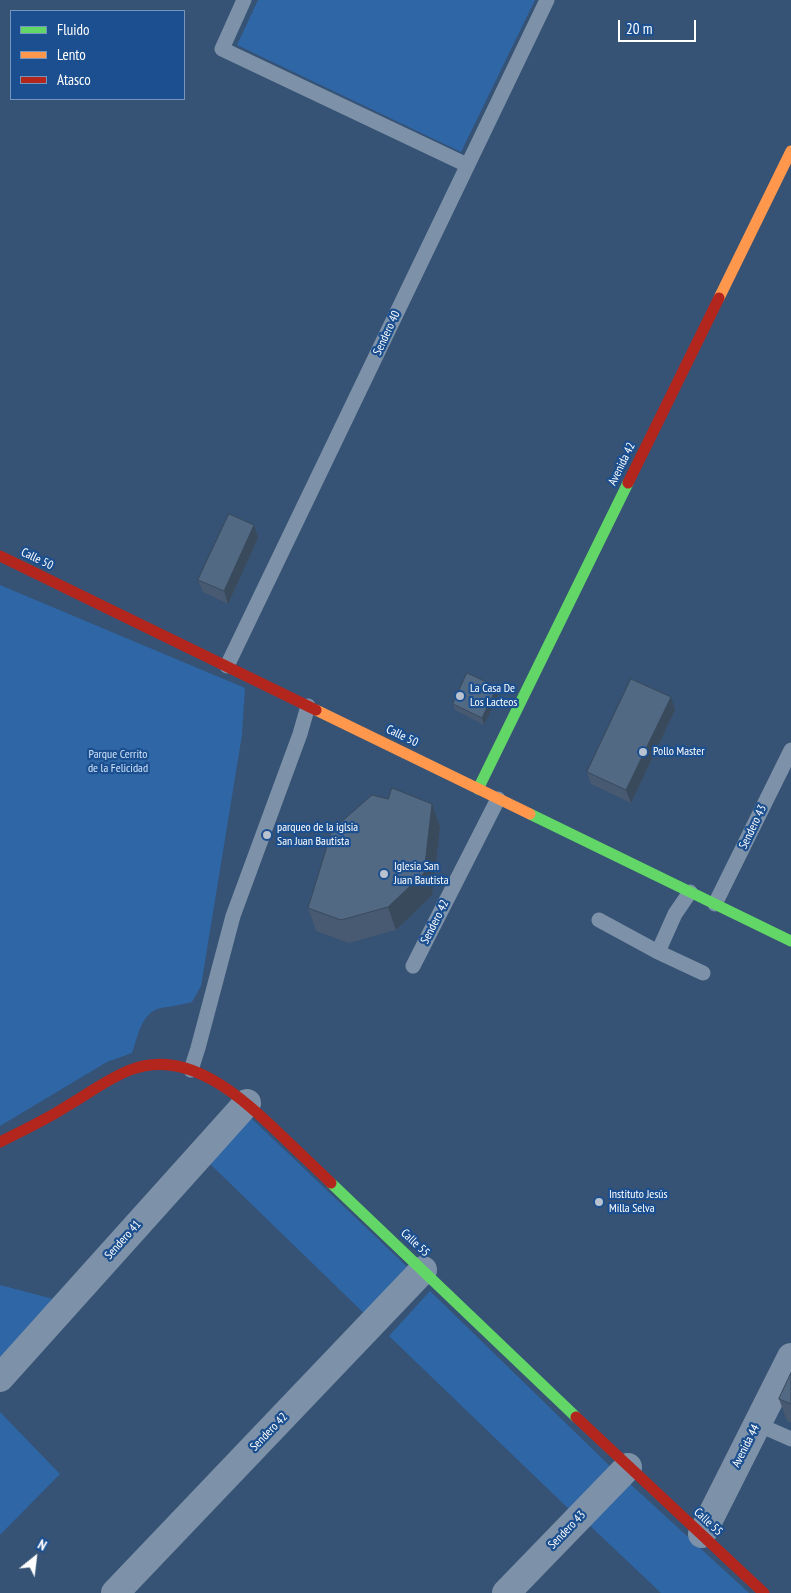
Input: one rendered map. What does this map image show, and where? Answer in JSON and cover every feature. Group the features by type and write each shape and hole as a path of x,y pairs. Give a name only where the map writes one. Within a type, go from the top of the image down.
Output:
{"street":[{"name":"Avenida 42","path":"478,789 791,151"},
{"name":"Calle 50","path":"0,556 791,941"},
{"name":"Calle 55","path":"0,1142 56,1114 114,1078 142,1066 168,1065 191,1070 221,1084 247,1103 628,1468 764,1593"},
{"name":"Sendero 41","path":"0,1378 247,1103"},
{"name":"Sendero 42","path":"115,1593 423,1270"},
{"name":"Avenida 44","path":"702,1534 791,1357"},
{"name":"Sendero 43","path":"506,1593 628,1468"}],"lane":[{"path":"244,0 222,49 467,166"},
{"name":"Sendero 40","path":"227,666 547,0"},
{"path":"191,1070 233,916 300,734 308,706"},
{"name":"Sendero 43","path":"716,904 791,750"},
{"name":"Sendero 42","path":"413,966 498,799"},
{"path":"658,952 675,914 690,892"},
{"path":"599,920 658,952 703,973"},
{"path":"758,1424 791,1439"}],"green space":[{"path":"258,0 535,0 461,152 237,45"},
{"name":"Parque Cerrito de la Felicidad","path":"0,585 245,688 242,735 201,986 192,1002 161,1008 149,1014 141,1026 132,1053 107,1062 0,1126"},
{"path":"250,1117 419,1278 375,1324 207,1161"},
{"path":"0,1285 65,1302 0,1375"},
{"path":"430,1291 615,1471 574,1514 389,1336"},
{"path":"0,1412 60,1474 0,1535"},
{"path":"626,1480 749,1593 661,1593 586,1522"}],"building":[{"path":"229,514 254,525 224,591 198,580"},
{"path":"467,673 497,687 482,718 453,704"},
{"path":"631,679 671,697 626,790 587,772"},
{"name":"Iglesia San Juan Bautista","path":"392,788 432,804 424,873 388,907 341,920 308,908 332,830 372,795 388,799"},
{"path":"791,1373 791,1404 779,1399"}],"traffic: fast":[{"path":"478,789 628,483"},
{"path":"530,814 791,941"},
{"path":"331,1183 576,1417"}],"traffic: slow":[{"path":"719,298 791,151"},
{"path":"316,710 530,814"}],"traffic: jam":[{"path":"628,483 719,298"},
{"path":"0,556 316,710"},
{"path":"0,1142 51,1116 105,1082 130,1070 152,1065 173,1065 194,1071 213,1080 232,1093 267,1122 331,1183"},
{"path":"576,1417 764,1593"}],"place":[{"name":"La Casa De Los Lacteos","path":"460,696"},
{"name":"Pollo Master","path":"643,752"},
{"name":"parqueo de la iglsia San Juan Bautista","path":"267,835"},
{"name":"Iglesia San Juan Bautista","path":"384,874"},
{"name":"Instituto Jesús Milla Selva","path":"599,1202"}]}
